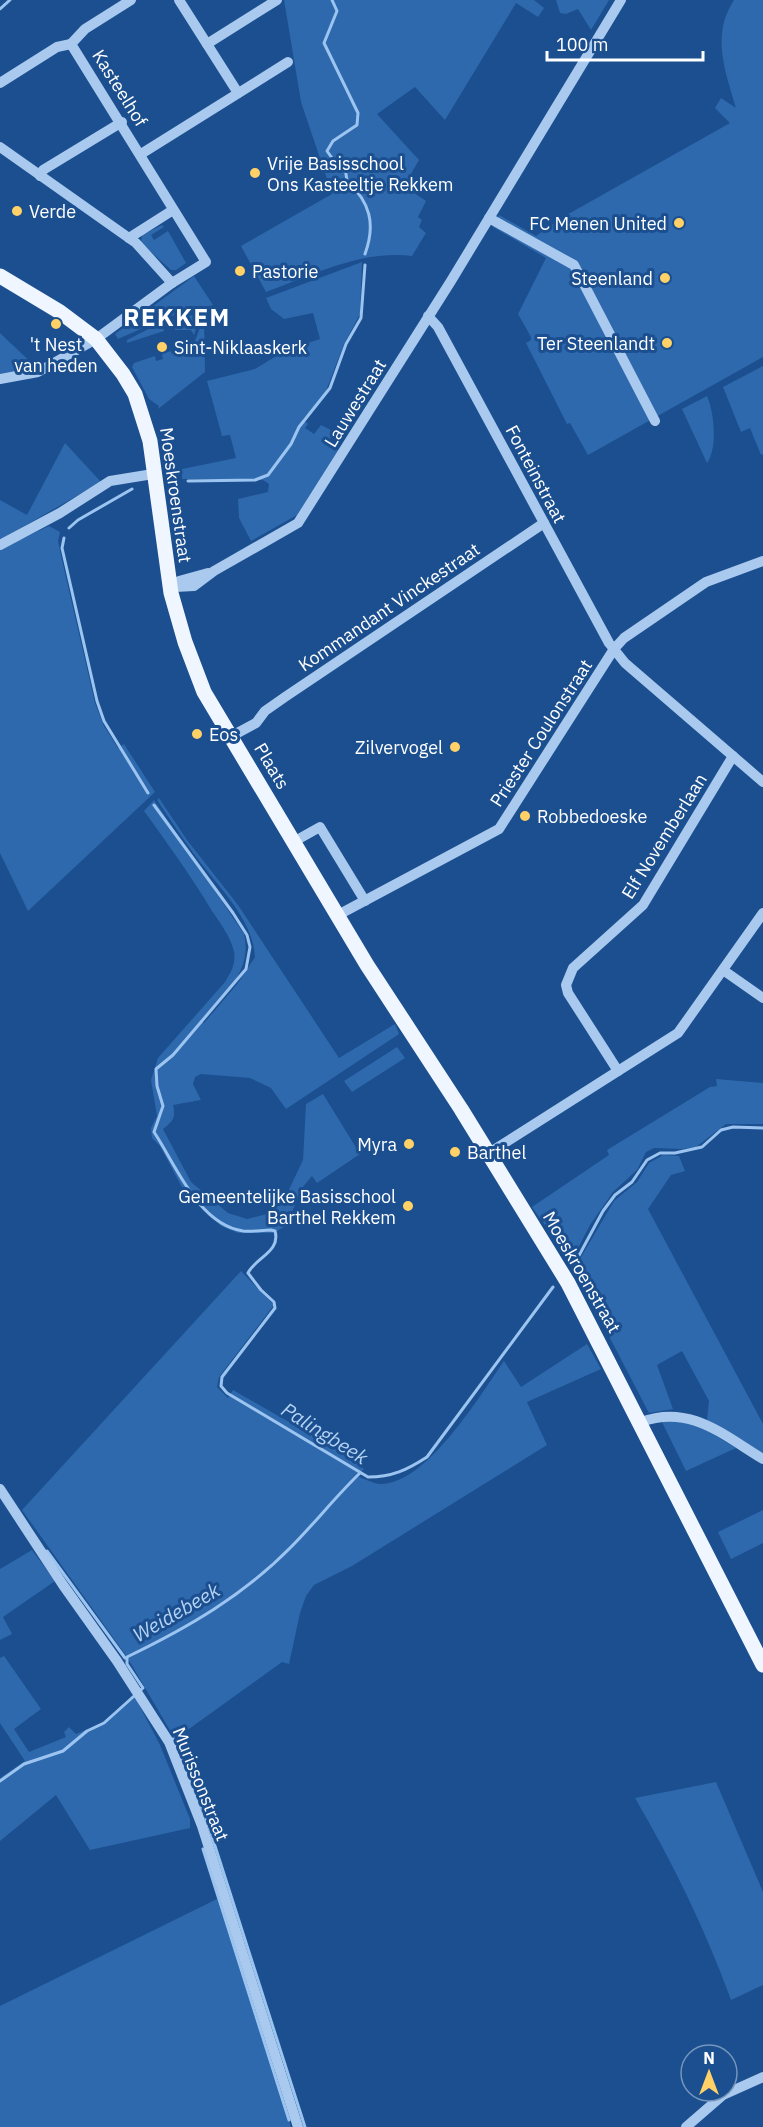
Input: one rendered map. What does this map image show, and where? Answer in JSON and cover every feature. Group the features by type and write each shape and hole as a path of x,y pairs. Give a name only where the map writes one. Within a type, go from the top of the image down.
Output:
{"main road":[{"name":"Moeskroenstraat","path":"0,276 98,337 123,374 139,404 146,424 173,590 194,667 230,737"},
{"name":"Plaats","path":"230,737 338,915"},
{"name":"Moeskroenstraat","path":"338,915 367,965 489,1153 568,1283 641,1422 763,1665"}],"street":[{"name":"Kasteelhof","path":"131,0 85,29 71,44 122,122 206,262 171,283"},
{"path":"179,0 238,93"},
{"path":"207,44 278,0"},
{"name":"Lauwestraat","path":"173,590 179,581 214,571 298,523 489,218 621,0"},
{"path":"0,83 57,48 71,44"},
{"name":"Kasteelhof","path":"141,154 288,62"},
{"path":"40,176 43,170 122,122"},
{"path":"0,147 129,238 171,283 98,337 38,372 0,379"},
{"path":"129,238 149,223 173,210"},
{"path":"489,218 574,265 655,421"},
{"name":"Fonteinstraat","path":"428,316 438,327 601,630 614,649"},
{"path":"0,545 60,513 110,481 153,474"},
{"name":"Kommandant Vinckestraat","path":"256,723 265,711 285,697 544,523"},
{"name":"Priester Coulonstraat","path":"338,915 499,829 614,649 633,632 706,582 763,561"},
{"path":"614,649 625,663 763,782"},
{"name":"Plaats","path":"230,737 256,723"},
{"name":"Elf Novemberlaan","path":"618,1071 568,993 568,976 573,968 643,905 677,853 733,756"},
{"path":"294,841 320,827 365,901"},
{"path":"489,1153 678,1033 763,913"},
{"path":"723,970 763,998"},
{"path":"641,1422 669,1415 696,1420 763,1459"},
{"name":"Murissonstraat","path":"0,1489 169,1742 202,1826 298,2127"},
{"path":"686,2127 723,2095 763,2078"}],"shaded area":[{"path":"284,0 534,0 544,8 538,17 516,3 445,120 415,87 377,114 419,160 404,186 426,201 418,217 422,220 419,227 426,233 412,256 393,255 356,260 266,292 241,246 332,194 301,102"},
{"path":"556,0 609,0 591,30 578,9 566,14 560,13"},
{"name":"Steenland","path":"734,0 763,0 763,357 588,455 570,423 567,424 526,343 531,340 531,337 518,314 546,258 493,227 499,215 536,236 563,217 730,123 715,108 721,98 736,108 722,53 723,26"},
{"path":"162,225 164,227 151,235 154,240 168,231 186,263 176,270 171,270 141,243 142,235"},
{"path":"362,262 360,314 344,344 324,396 303,419 308,424 305,428 314,434 321,425 333,431 328,445 338,450 297,515 251,541 239,518 238,499 268,492 269,484 263,480 182,479 182,469 236,458 230,435 222,436 207,381 255,369 286,350 320,339 313,313 284,319 271,309 266,298"},
{"path":"194,276 213,305 168,317 118,339 115,334"},
{"path":"201,313 194,335 191,330 175,330 173,323 163,327 164,331 127,343 127,340 160,323"},
{"path":"204,317 205,372 158,409 159,406 149,399 132,367 134,363 155,356 156,361 163,359 162,354 171,351 172,354 181,351 183,355 197,350 195,341"},
{"path":"0,333 37,368 0,375"},
{"path":"763,366 763,454 761,455 750,428 741,432 723,387"},
{"path":"707,396 712,411 714,439 707,463 682,409"},
{"path":"65,443 101,482 0,540 0,500 27,515"},
{"path":"49,526 60,532 58,541 62,560 95,703 104,726 118,748 124,744 155,792 28,911 0,853 0,549"},
{"path":"159,798 187,840 238,905 339,1058 395,1024 399,1034 286,1109 271,1088 250,1078 201,1074 195,1077 193,1084 201,1100 173,1105 173,1119 163,1129 191,1182 228,1213 247,1219 271,1213 285,1198 303,1160 306,1104 323,1094 360,1154 317,1183 312,1176 302,1188 286,1226 273,1233 238,1233 221,1226 184,1191 160,1146 152,1138 151,1128 157,1116 151,1080 158,1058 225,982 234,960 233,946 225,930 144,811 154,800 244,934 246,947 240,971 227,991 201,1020 204,1023 238,983 255,957 253,943 241,916 184,840 157,800"},
{"path":"397,1047 405,1058 352,1092 344,1081"},
{"path":"716,1079 763,1083 763,1124 726,1124 696,1147 654,1148 646,1152 637,1170 613,1192 590,1225 571,1262 532,1207 609,1155 607,1150 710,1087 717,1086"},
{"path":"663,1155 679,1156 685,1171 671,1175 648,1209 763,1424 763,1455 707,1420 709,1401 682,1351 657,1365 673,1409 649,1413 574,1269 614,1201 637,1182 649,1163"},
{"path":"241,1271 274,1305 219,1377 217,1387 228,1398 233,1390 352,1458 364,1469 357,1476 379,1484 397,1481 433,1455 466,1415 504,1361 521,1387 587,1344 601,1369 527,1402 547,1445 352,1566 314,1585 306,1596 300,1613 289,1664 282,1662 175,1739 127,1657 22,1510"},
{"path":"670,1419 701,1427 736,1448 686,1471 661,1420"},
{"path":"763,1510 763,1543 731,1559 718,1532"},
{"path":"32,1550 55,1581 3,1617 12,1634 0,1640 0,1569"},
{"path":"4,1656 41,1709 14,1729 29,1752 66,1737 64,1732 69,1727 76,1734 101,1724 134,1695 160,1745 190,1819 190,1828 90,1850 56,1795 0,1841 0,1778 25,1761 0,1723 0,1658"},
{"path":"716,1782 763,1892 763,1985 731,2000 688,1897 635,1798"},
{"path":"217,1899 291,2127 0,2127 0,2006"}],"waterway":[{"path":"0,9 10,0"},
{"name":"Palingbeek","path":"332,0 337,11 324,43 358,113 357,125 333,141 327,151 332,158 345,167 347,181 366,205 370,233 365,254"},
{"path":"188,481 255,480 268,475 291,444 299,427 330,388 346,344 361,318 365,265"},
{"path":"69,528 78,520 132,489"},
{"path":"64,538 62,548 97,701 104,721 148,793"},
{"name":"Palingbeek","path":"154,805 233,913 247,935 250,947 246,969 173,1055 156,1069 157,1086 163,1106 154,1132 190,1191 213,1217 227,1226 243,1231 275,1231 276,1238 271,1250 248,1273 274,1302 275,1308 222,1377 221,1386 227,1393 368,1477 392,1474 427,1457 553,1287"},
{"name":"Palingbeek","path":"576,1261 603,1211 615,1195 632,1182 647,1160 660,1153 675,1153 702,1147 721,1130 733,1127 763,1128"},
{"name":"Weidebeek","path":"0,1781 24,1764 63,1751 87,1731 104,1723 143,1688 127,1664 127,1657 214,1610 254,1581 291,1547 360,1473"},
{"path":"47,1551 125,1658"},
{"path":"173,1739 207,1821 305,2127"},
{"path":"203,1849 289,2120"}],"place":[{"name":"Vrije Basisschool Ons Kasteeltje Rekkem","path":"255,173"},
{"name":"Verde","path":"17,211"},
{"name":"FC Menen United","path":"679,223"},
{"name":"Pastorie","path":"240,271"},
{"name":"Steenland","path":"665,278"},
{"name":"'t Nest van heden","path":"56,324"},
{"name":"Ter Steenlandt","path":"667,343"},
{"name":"Sint-Niklaaskerk","path":"162,347"},
{"name":"Eos","path":"197,734"},
{"name":"Zilvervogel","path":"455,747"},
{"name":"Robbedoeske","path":"525,816"},
{"name":"Myra","path":"409,1144"},
{"name":"Barthel","path":"455,1152"},
{"name":"Gemeentelijke Basisschool Barthel Rekkem","path":"408,1206"}],"district":[{"name":"REKKEM","path":"177,317"}]}
